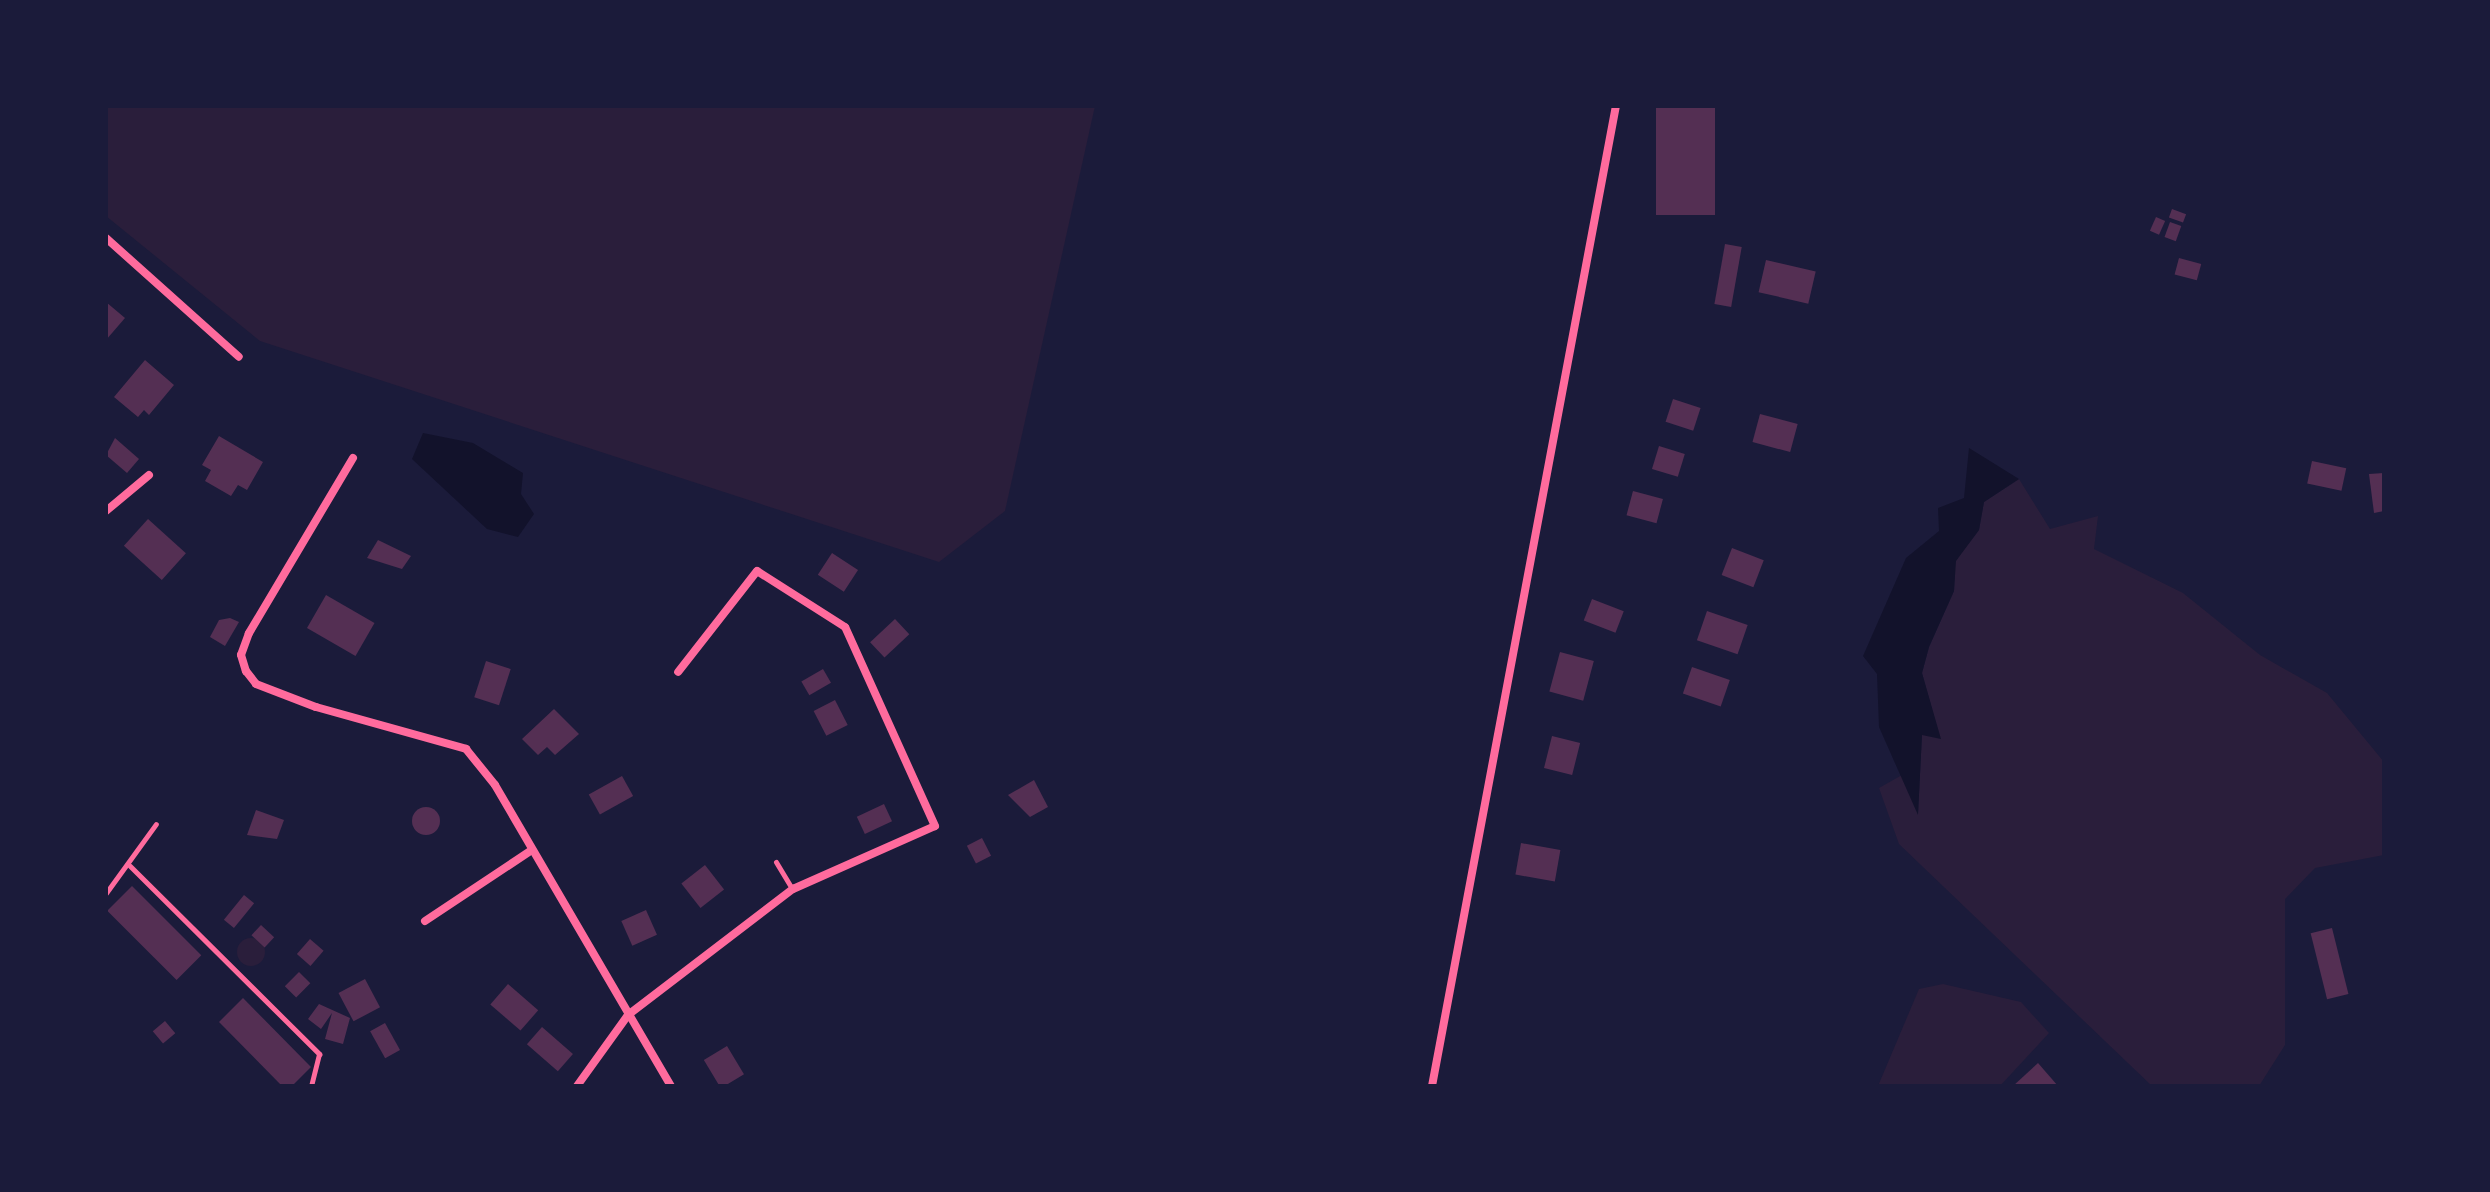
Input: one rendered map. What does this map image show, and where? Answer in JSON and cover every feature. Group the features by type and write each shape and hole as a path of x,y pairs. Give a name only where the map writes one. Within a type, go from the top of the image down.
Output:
{"street":[{"path":"1432,1086 1616,106"},
{"path":"106,238 239,357"},
{"path":"353,458 249,633 241,655 246,671 256,684 316,707 466,749 532,850 671,1086"},
{"path":"106,511 149,475"},
{"path":"577,1086 628,1015 793,889 935,826 845,627 757,571 678,672"},
{"path":"425,921 532,850"}],"lane":[{"path":"106,893 130,866 156,824"},
{"path":"776,862 793,889"},
{"path":"130,866 319,1054 311,1086"}],"shaded area":[{"path":"106,106 1095,106 1005,511 939,562 260,341 106,216"},
{"path":"423,433 473,443 523,473 521,494 534,514 518,537 487,529 412,459"},
{"path":"1969,448 2019,479 1984,502 1979,530 1956,561 1954,591 1929,647 1922,673 1941,739 1922,735 1918,815 1879,727 1877,674 1863,656 1906,558 1939,531 1938,508 1964,498"},
{"path":"2019,479 2050,529 2098,516 2094,549 2183,593 2260,655 2327,693 2384,762 2384,855 2315,868 2285,899 2285,1045 2259,1086 2152,1086 1899,844 1879,788 1902,775 1918,813 1922,734 1940,738 1922,673 1929,647 1954,591 1955,561 1979,530 1984,502"},
{"path":"251,938 261,942 265,952 261,962 251,966 241,962 237,952 241,942"},
{"path":"1943,984 2021,1002 2049,1033 2000,1086 1878,1086 1919,989"}],"building":[{"path":"1656,106 1715,106 1715,215 1656,215"},
{"path":"2172,209 2186,214 2183,223 2169,217"},
{"path":"2156,217 2165,221 2159,235 2150,231"},
{"path":"2170,222 2181,226 2176,241 2165,237"},
{"path":"1725,244 1742,247 1731,307 1714,304"},
{"path":"2179,258 2201,264 2197,280 2175,274"},
{"path":"1766,260 1816,271 1808,304 1759,292"},
{"path":"106,302 125,318 106,340"},
{"path":"145,360 174,385 149,415 144,410 138,417 114,397"},
{"path":"1673,399 1701,408 1693,431 1666,422"},
{"path":"1760,414 1798,424 1790,452 1752,442"},
{"path":"219,436 263,462 247,490 238,485 231,496 205,481 211,470 202,465"},
{"path":"115,438 139,459 127,473 106,455"},
{"path":"1659,446 1685,454 1678,477 1652,469"},
{"path":"2312,461 2346,468 2341,491 2307,483"},
{"path":"2384,473 2384,511 2374,513 2369,474"},
{"path":"1633,491 1663,499 1656,523 1627,515"},
{"path":"148,519 186,553 162,580 124,546"},
{"path":"378,540 411,556 402,569 367,558"},
{"path":"1732,548 1764,560 1753,587 1722,575"},
{"path":"832,553 858,570 844,592 818,575"},
{"path":"326,595 374,623 355,656 307,628"},
{"path":"1592,599 1624,611 1615,633 1584,620"},
{"path":"1707,611 1748,625 1738,654 1697,640"},
{"path":"230,618 239,622 225,646 210,637 219,620"},
{"path":"895,619 909,634 884,658 870,642"},
{"path":"1560,652 1594,661 1583,701 1549,692"},
{"path":"486,661 511,669 499,705 474,697"},
{"path":"1692,667 1730,680 1721,706 1683,693"},
{"path":"823,669 831,683 809,695 801,682"},
{"path":"835,700 848,725 826,736 814,711"},
{"path":"554,709 579,734 555,755 547,747 538,755 522,739"},
{"path":"1552,736 1580,743 1572,775 1544,768"},
{"path":"622,776 633,796 600,815 589,794"},
{"path":"1034,780 1048,807 1030,817 1008,795"},
{"path":"884,804 892,821 865,834 857,817"},
{"path":"426,807 436,811 440,821 436,831 426,835 416,831 412,821 416,811"},
{"path":"256,810 284,820 277,839 247,835"},
{"path":"982,838 991,856 976,864 967,846"},
{"path":"1521,843 1560,850 1555,881 1515,875"},
{"path":"705,865 724,889 700,908 681,883"},
{"path":"132,886 201,955 177,980 107,911"},
{"path":"244,895 254,903 234,928 224,920"},
{"path":"646,910 657,935 632,946 621,921"},
{"path":"261,925 274,937 265,948 251,935"},
{"path":"2332,928 2348,994 2327,999 2311,933"},
{"path":"310,939 324,951 310,966 297,954"},
{"path":"299,972 310,983 296,997 285,986"},
{"path":"365,979 380,1007 354,1021 339,993"},
{"path":"508,984 538,1010 520,1031 490,1004"},
{"path":"243,998 311,1067 292,1086 282,1086 219,1022"},
{"path":"319,1004 350,1018 343,1044 325,1039 332,1013 321,1029 308,1019"},
{"path":"165,1021 175,1033 163,1044 153,1031"},
{"path":"385,1023 400,1050 385,1058 370,1031"},
{"path":"542,1027 573,1054 558,1071 527,1044"},
{"path":"727,1046 744,1074 720,1086 704,1060"},
{"path":"2038,1063 2058,1086 2013,1086"}]}
